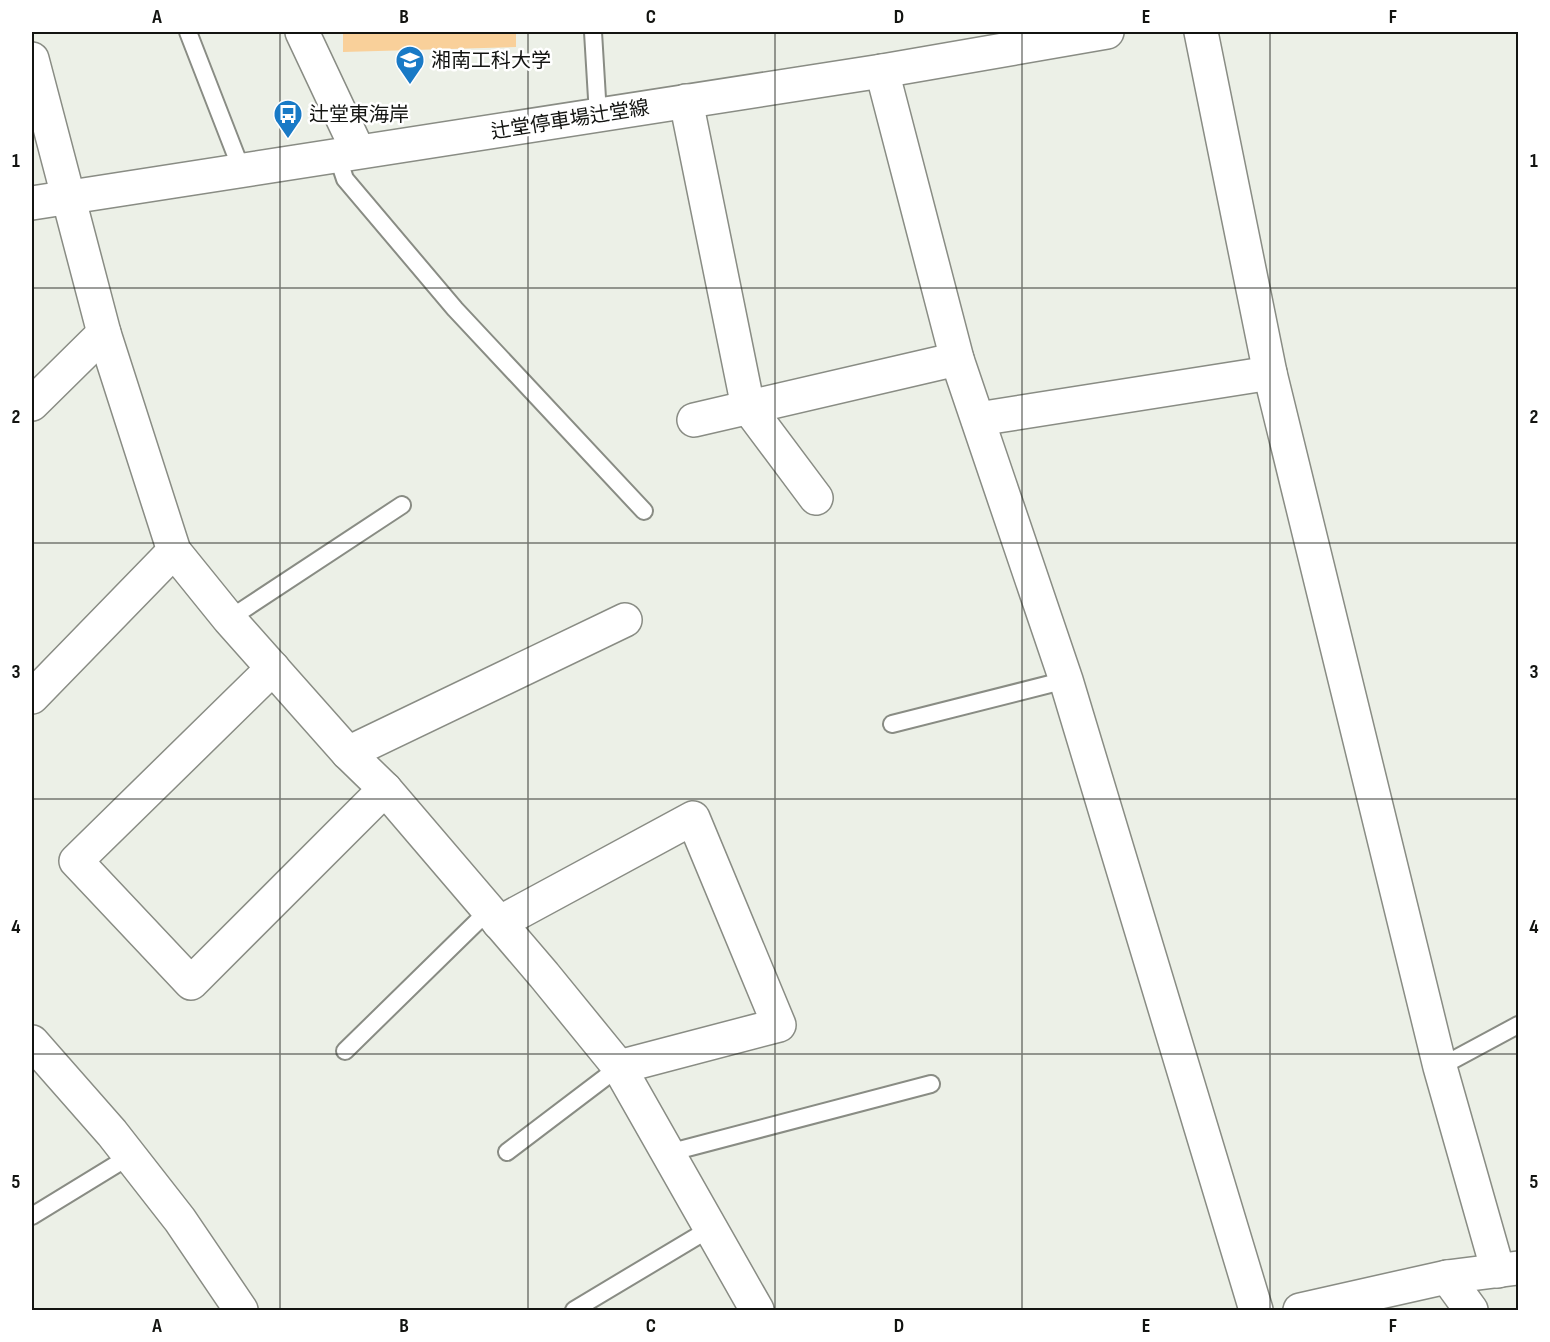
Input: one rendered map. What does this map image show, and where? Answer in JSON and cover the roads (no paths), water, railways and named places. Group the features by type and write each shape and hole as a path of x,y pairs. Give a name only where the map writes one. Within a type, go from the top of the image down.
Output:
{"street":[{"path":"302,32 347,153"},
{"name":"辻堂停車場辻堂線","path":"32,203 882,71 1059,36 1107,32"},
{"path":"1201,32 1270,373 1440,1067 1508,1270 1447,1277 1300,1311"},
{"path":"32,63 104,333 174,551 230,619 348,753 385,789 619,1067 757,1311"},
{"path":"882,71 957,359 1066,680 1256,1311"},
{"path":"686,101 748,407 816,498"},
{"path":"32,404 104,333"},
{"path":"694,420 957,359"},
{"path":"978,419 1270,373"},
{"path":"32,698 174,551"},
{"path":"348,753 625,620"},
{"path":"273,668 76,861 190,983 385,789"},
{"path":"494,917 693,818 779,1025 619,1067"},
{"path":"32,1042 130,1156 180,1221 241,1311"},
{"path":"1447,1277 1471,1311"}],"lane":[{"path":"188,32 242,171"},
{"path":"593,32 598,116"},
{"path":"347,153 345,179 455,309 644,511"},
{"path":"230,619 402,505"},
{"path":"892,724 1066,680"},
{"path":"345,1051 494,917"},
{"path":"1440,1067 1518,1025"},
{"path":"507,1152 619,1067"},
{"path":"668,1153 931,1084"},
{"path":"32,1216 130,1156"},
{"path":"574,1311 711,1228"}],"place":[{"name":"湘南工科大学","path":"410,86"},
{"name":"辻堂東海岸","path":"288,140"}]}
